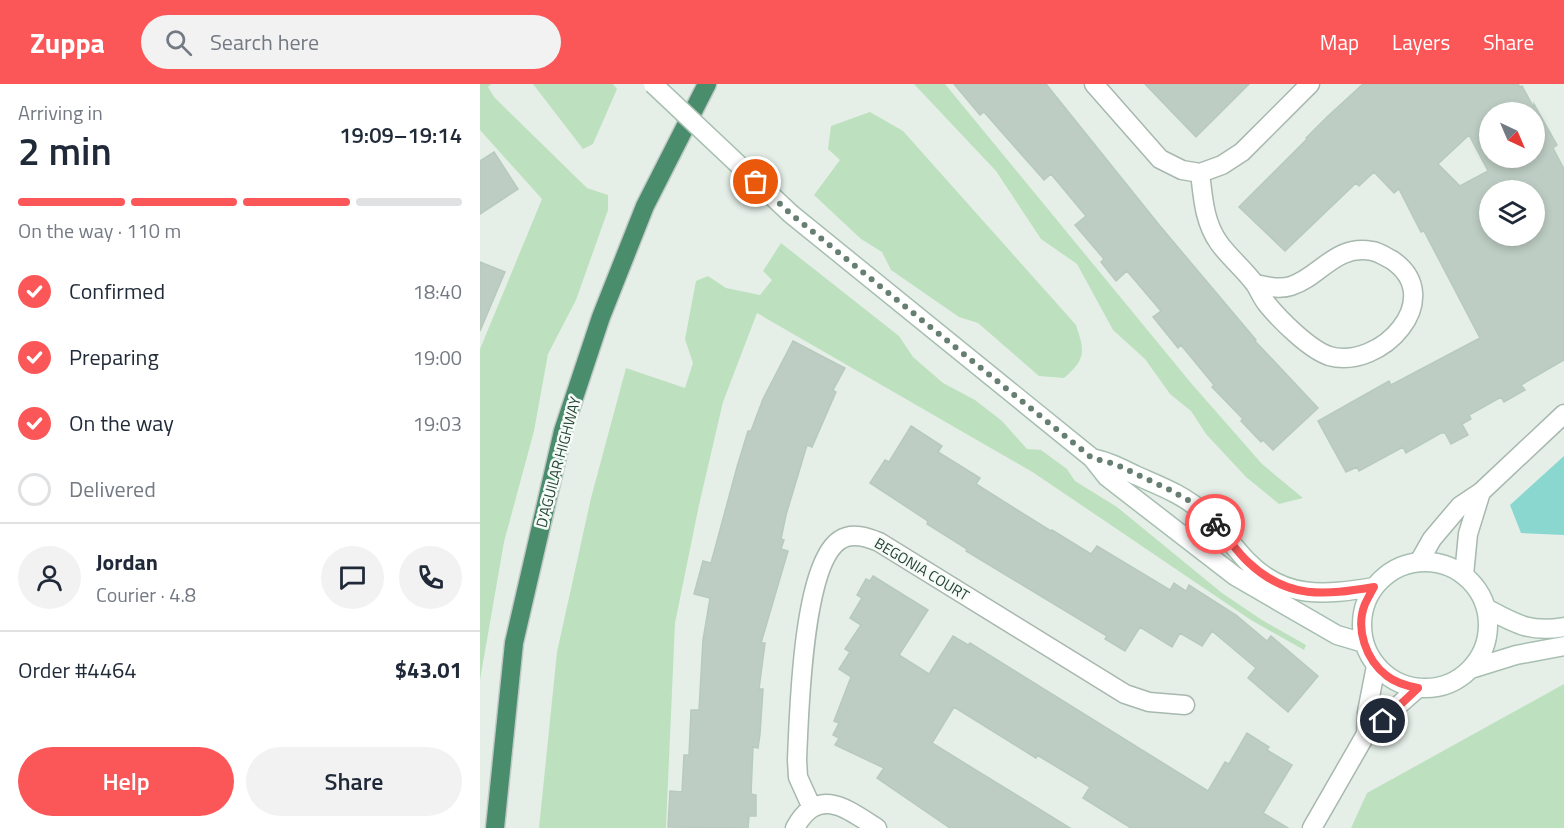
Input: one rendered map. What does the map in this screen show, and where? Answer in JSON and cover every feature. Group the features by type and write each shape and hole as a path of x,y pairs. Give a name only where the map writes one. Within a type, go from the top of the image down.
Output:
{"highway":[{"name":"D'AGUILAR HIGHWAY","path":"495,828 514,643 563,431 601,317 645,206 707,84"}],"street":[{"path":"653,84 791,214 1092,458 1107,477 1235,576 1336,635 1364,644"},
{"path":"1094,84 1160,159 1182,170 1200,173 1222,165 1242,152 1310,84"},
{"path":"1200,173 1204,206 1209,225 1218,242 1255,284 1266,303 1302,339 1328,355 1344,358 1364,354 1384,345 1396,336 1407,322 1412,307 1412,292 1408,277 1398,265 1372,250 1356,250 1339,255 1321,266 1304,281 1289,287 1276,288 1255,284"},
{"path":"1419,562 1432,539 1460,506 1481,492 1564,414"},
{"path":"1092,458 1115,464 1188,500 1206,514 1248,562 1266,577 1286,587 1325,594 1374,587"},
{"path":"1464,575 1468,534 1481,492"},
{"name":"BEGONIA COURT","path":"812,808 798,777 797,760 804,642 822,565 831,548 842,539 852,536 866,536 879,542 1125,694 1149,702 1185,705"},
{"path":"1419,562 1435,562 1464,575 1478,590 1486,608 1488,630 1483,651 1471,669 1455,681 1437,687 1418,688 1388,677 1376,666 1364,644 1361,624 1365,604 1374,587 1387,574 1402,566 1419,562"},
{"path":"1486,608 1529,628 1544,631 1564,627"},
{"path":"1471,669 1516,655 1564,646"},
{"path":"1366,734 1367,712 1376,666"},
{"path":"1312,828 1366,734 1418,688"},
{"path":"795,828 801,817 821,804 835,804 877,828"}],"green space":[{"path":"480,84 491,84 488,87 494,97 587,188 608,195 608,210 576,300 548,354 534,431 504,542 480,680 480,349 542,199 480,130"},
{"path":"533,84 613,84 617,89 593,144 583,149"},
{"path":"914,84 945,84 1191,383 1262,464 1303,498 1279,504 1246,477 1206,434 1191,411 1170,394 1145,359 1113,330 1077,264 1041,239 996,171"},
{"path":"870,112 903,131 1076,325 1082,354 1076,366 1064,378 1039,376 978,323 959,317 891,270 882,252 861,239 814,195 840,160 828,149 831,126"},
{"path":"781,243 899,336 913,357 943,383 975,400 1002,421 1027,449 1041,450 1067,469 1075,481 1117,507 1222,593 1262,620 1306,645 1304,650 1251,620 1034,473 757,313 723,402 675,623 666,828 539,828 557,652 591,498 626,368 685,388 693,363 685,339 696,281 708,276 726,288 760,295 772,280 763,271"},
{"path":"1564,684 1564,828 1351,828 1367,793"}],"water":[{"path":"1564,456 1564,535 1521,533 1510,505"}],"building":[{"path":"954,84 1046,84 1255,341 1318,408 1273,450 1263,440 1261,442 1241,421 1243,419 1212,387 1214,385 1181,345 1178,348 1153,317 1161,311 1127,271 1116,281 1101,262 1104,259 1075,225 1086,216 1051,174 1044,180 984,112 980,115"},
{"path":"1145,84 1249,84 1196,137"},
{"path":"1363,84 1518,84 1522,86 1531,102 1479,102 1479,154 1469,135 1438,164 1460,186 1488,171 1486,168 1545,168 1545,124 1557,145 1553,148 1564,169 1564,360 1521,385 1525,390 1504,402 1501,397 1469,415 1471,419 1462,424 1468,435 1451,444 1445,433 1441,433 1406,453 1403,447 1359,471 1357,467 1346,472 1318,421 1389,381 1391,385 1480,338 1424,231 1421,232 1399,189 1394,193 1374,172 1359,186 1356,183 1285,251 1239,207 1306,138"},
{"path":"494,152 518,189 480,214 480,161"},
{"path":"480,262 505,272 480,331"},
{"path":"793,341 845,368 833,390 836,392 812,447 807,445 781,539 784,540 781,549 788,551 761,643 765,643 759,689 763,689 758,748 753,747 751,794 756,795 756,816 749,816 748,828 668,827 670,791 682,792 684,755 689,755 691,710 699,710 703,640 710,598 694,594 703,561 711,563 748,431 751,431 763,399"},
{"path":"911,426 942,446 938,452 980,478 976,484 1051,531 1091,554 1097,546 1170,590 1174,583 1186,591 1189,585 1236,615 1267,641 1271,636 1318,676 1288,712 1248,678 1256,668 1212,631 1202,646 1180,633 1172,647 1140,627 1125,651 1105,639 1107,636 966,551 967,549 927,524 928,521 870,483 885,460 889,462"},
{"path":"873,576 928,610 899,655 929,674 953,636 968,645 970,643 1208,791 1225,762 1229,764 1247,733 1269,747 1267,750 1292,765 1263,813 1288,828 1131,828 1083,798 1090,787 1037,755 1036,758 954,707 932,743 1070,828 950,828 877,778 884,768 835,745 839,738 833,735 839,723 834,721 851,677 839,669 850,652 845,649 861,625 850,618 862,598 857,595 866,579 870,581"}],"way so far":[{"path":"756,182 791,214 1092,458 1115,464 1168,489 1188,500 1215,524"}],"route":[{"path":"1215,524 1248,562 1266,577 1286,587 1325,594 1374,587 1365,604 1361,624 1364,644 1376,666 1388,677 1418,688 1383,721"}]}
